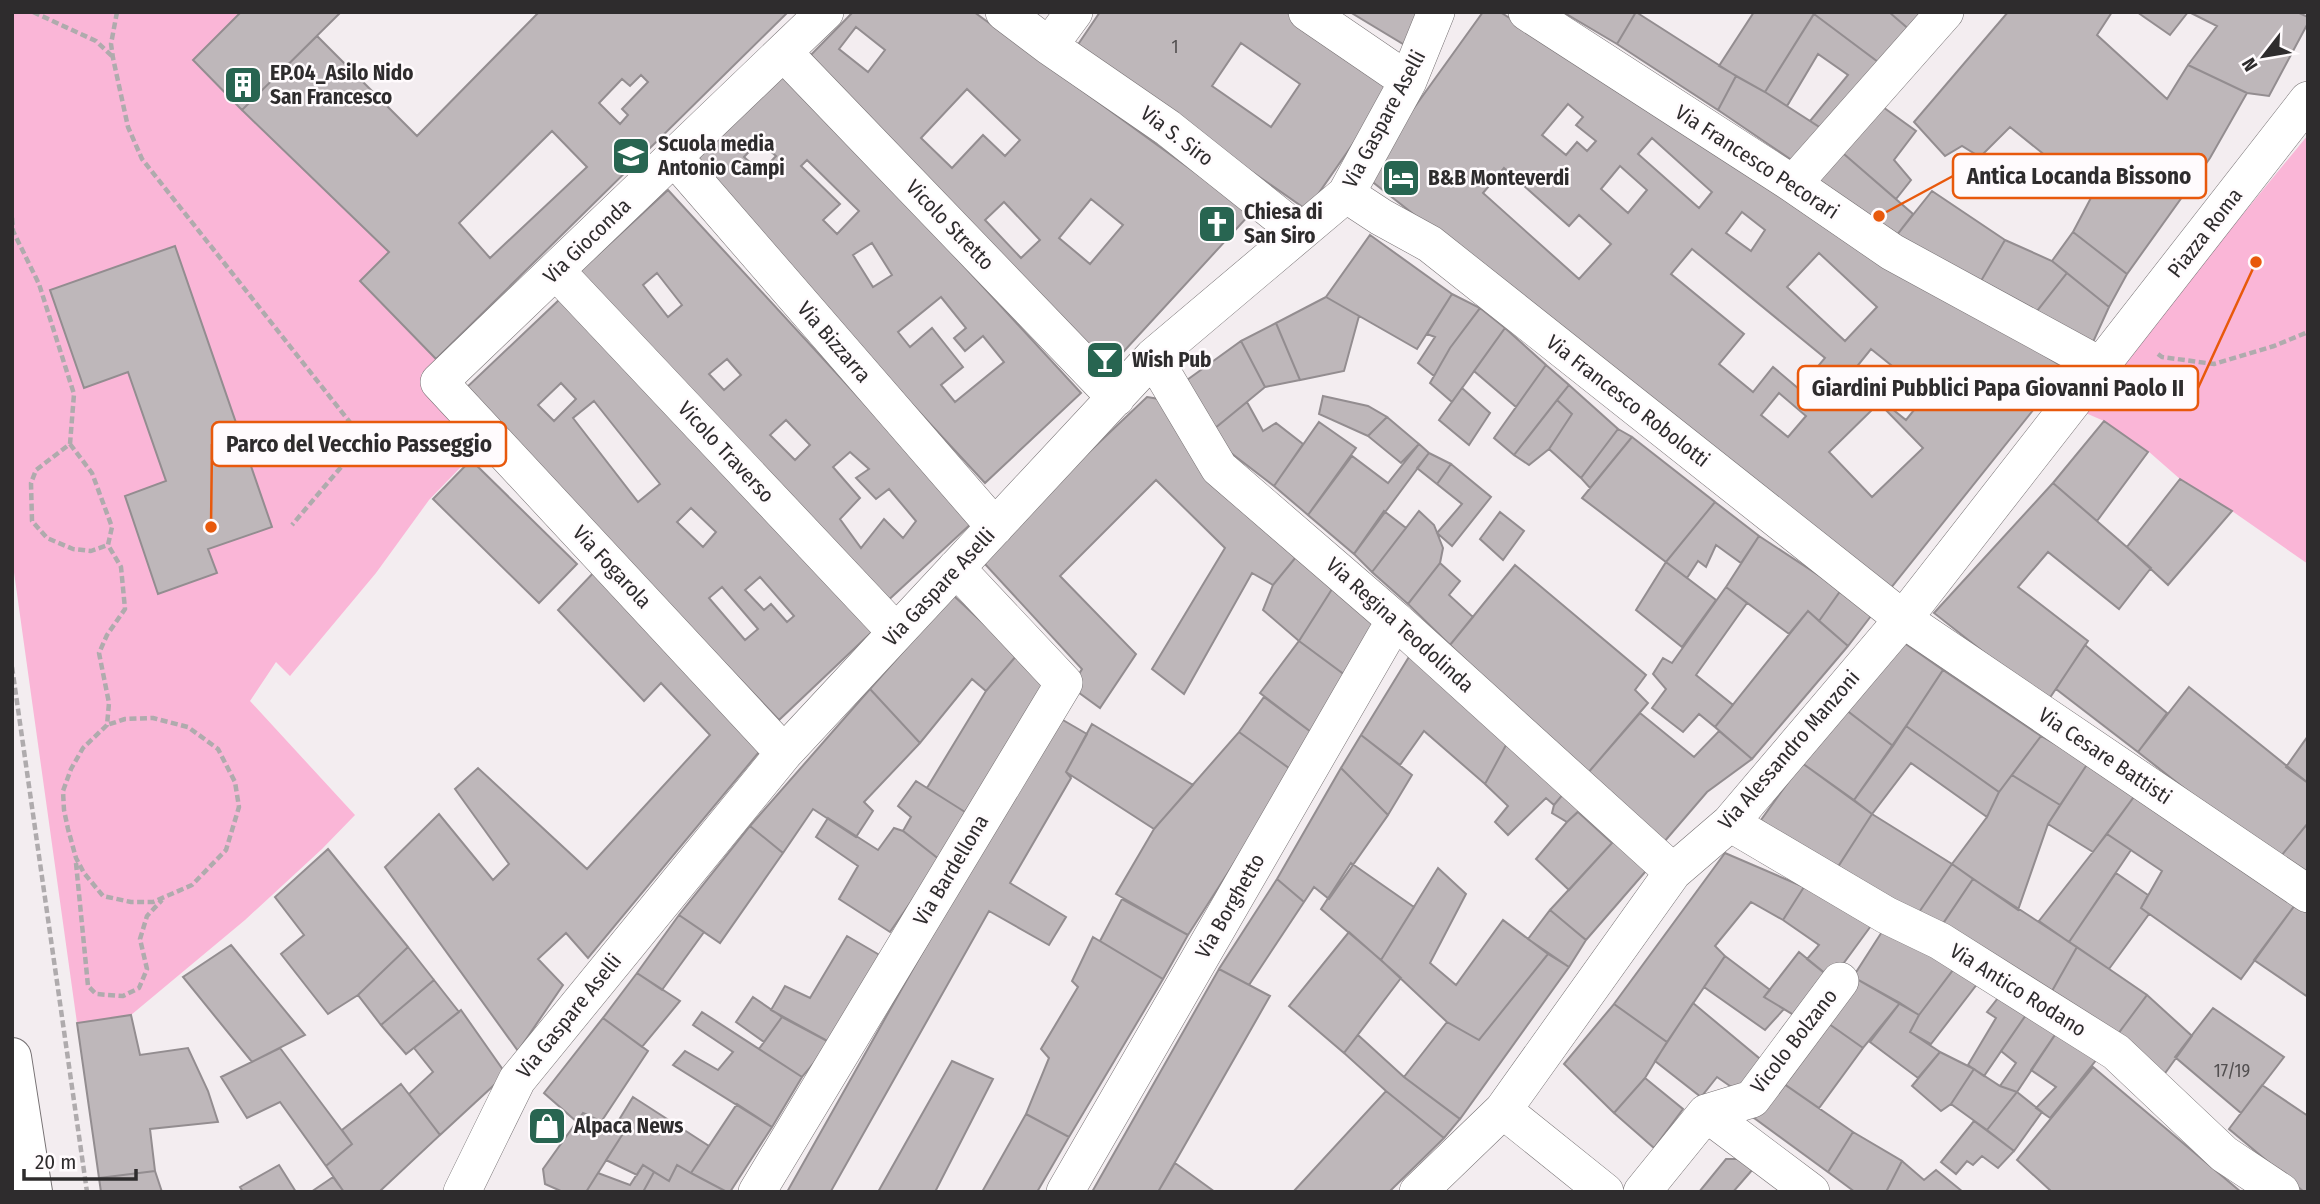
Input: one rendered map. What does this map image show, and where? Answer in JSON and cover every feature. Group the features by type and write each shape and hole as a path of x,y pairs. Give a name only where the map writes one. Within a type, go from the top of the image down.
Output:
{"main road":[{"path":"12,1057 33,1192"}],"street":[{"name":"Via Gioconda","path":"439,382 825,12"},
{"name":"Via S. Siro","path":"1004,12 1168,128 1300,233"},
{"path":"1049,46 1074,12"},
{"path":"1307,12 1408,81"},
{"name":"Via Gaspare Aselli","path":"463,1191 517,1080 784,752 1153,358 1346,194 1408,81 1436,12"},
{"name":"Via Francesco Pecorari","path":"1527,12 1793,184 1892,252 2101,366"},
{"path":"1793,184 1945,12"},
{"name":"Vicolo Stretto","path":"784,53 1116,398"},
{"name":"Piazza Roma","path":"2101,366 2308,100"},
{"name":"Via Bizzarra","path":"674,157 995,527"},
{"name":"Via Francesco Robolotti","path":"1346,194 1430,244 1903,619"},
{"name":"Vicolo Traverso","path":"556,271 896,632"},
{"name":"Via Regina Teodolinda","path":"1153,358 1219,468 1395,620 1673,872"},
{"name":"Via Alessandro Manzoni","path":"1418,1192 1503,1110 1673,872 1730,823 1903,619 2101,366"},
{"name":"Via Fogarola","path":"439,382 784,752"},
{"name":"Via Bardellona","path":"757,1192 1064,683 956,568"},
{"name":"Via Cesare Battisti","path":"1903,619 2308,894"},
{"name":"Via Borghetto","path":"1065,1192 1395,620"},
{"name":"Via Antico Rodano","path":"1730,823 1886,915 1940,941 2116,1052 2224,1154 2281,1192"},
{"name":"Vicolo Bolzano","path":"1706,1113 1752,1099 1840,981"},
{"path":"1503,1110 1605,1192"},
{"path":"1642,1192 1706,1113 1811,1192"}],"path":[{"path":"33,12 96,41 113,58"},
{"path":"117,12 111,44 113,58 128,127 142,159 364,440 292,525"},
{"path":"12,218 13,231 39,284 74,394 70,444 92,473 112,527 108,545 121,567 125,610 107,635 99,653 109,703 107,726"},
{"path":"2127,334 2162,357 2214,364 2274,346 2308,332"},
{"path":"70,444 36,470 31,482 32,521 47,538 73,549 91,551 108,545"},
{"path":"12,667 87,1192"},
{"path":"76,858 84,873 103,896 131,902 153,902 192,885 226,850 239,807 235,782 218,749 188,726 153,718 125,719 107,726 83,748 71,769 64,791 64,810 76,858 88,986 96,995 123,996 139,988 147,968 140,939 147,916 165,897"}],"shaded area":[{"path":"12,12 241,12 193,60 389,252 361,280 436,359 421,374 483,444 429,500 376,573 290,676 276,662 250,701 355,815 245,920 131,1015 77,1023 12,558"},
{"path":"2308,135 2308,564 2232,511 2180,479 2148,451 2104,421 2081,411"}],"building":[{"name":"EP.04_Asilo Nido San Francesco","path":"241,12 341,12 242,110 193,60"},
{"path":"539,12 788,12 436,359 360,281 389,252 242,110 317,36 417,136","holes":["641,75 648,82 622,109 628,115 620,124 599,103 622,79 630,86","552,131 587,167 490,258 459,223"]},
{"path":"853,12 974,12 1251,213 1103,374 801,65","holes":["856,27 885,50 868,72 839,49","967,89 1020,140 1005,156 983,135 952,168 921,138","1091,199 1123,225 1090,264 1059,238","1004,202 1040,240 1021,258 985,220"]},
{"path":"1100,12 1286,12 1393,86 1307,210 1075,49","holes":["1241,43 1300,84 1271,127 1212,86"]},
{"path":"1350,12 1422,12 1408,47"},
{"path":"1483,12 1500,12 2066,369 1890,589 1365,176","holes":["1568,104 1583,117 1576,125 1596,141 1587,151 1577,142 1566,155 1542,135","1652,138 1712,192 1699,208 1638,154","1620,166 1647,190 1628,213 1601,189","1504,168 1569,226 1579,215 1611,244 1579,279 1483,193","1742,212 1765,230 1751,251 1726,233","1692,249 1825,358 1799,389 1773,367 1753,392 1719,364 1744,334 1671,274","1819,253 1877,307 1845,341 1787,287","1871,349 1927,394 1906,420 1850,375","1779,393 1806,416 1788,437 1761,415","1879,403 1923,448 1872,497 1829,452"]},
{"path":"1563,12 1636,12 1617,44"},
{"path":"1636,12 1736,76 1718,110 1617,44"},
{"path":"1754,12 1815,12 1765,92 1719,66"},
{"path":"1889,12 1911,31 1882,65 1814,14"},
{"path":"1889,12 1926,12 1911,31"},
{"path":"2008,12 2112,12 2097,35 2167,99 2188,65 2247,93 2210,158 2127,274 2073,232 2093,194 2010,127 1980,157 1962,146 1945,156 1914,122"},
{"path":"2137,12 2188,12 2170,35"},
{"path":"2189,12 2297,12 2308,17 2308,23 2269,96 2247,93 2188,65 2217,26"},
{"path":"1814,14 1882,65 1827,132 1810,121 1848,75 1818,54 1787,106 1765,92"},
{"path":"784,71 1081,393 985,483 687,161","holes":["759,141 776,156 761,172 744,157","807,160 859,211 837,234 823,220 840,204 801,166","872,243 892,275 873,287 853,255","941,297 966,328 954,338 965,351 983,336 1004,362 955,402 941,385 963,367 932,328 910,347 898,332"]},
{"path":"1736,76 1827,132 1796,163 1718,110"},
{"path":"1876,102 1916,131 1894,160 1911,180 1896,199 1837,148"},
{"path":"1837,148 1913,214 1893,240 1806,182"},
{"path":"668,190 973,522 883,605 578,273","holes":["657,273 682,305 668,317 643,285","727,359 741,375 724,390 709,374","786,420 810,445 795,460 770,435","850,452 869,469 856,478 876,499 889,489 916,521 903,538 884,519 861,548 840,519 860,498 833,467"]},
{"path":"1932,191 2005,240 1978,286 1893,240"},
{"path":"2073,232 2127,274 2109,307 2052,261"},
{"path":"1370,235 1452,294 1417,349 1326,297"},
{"path":"2005,240 2052,261 2067,273 2037,311 1978,286"},
{"path":"175,246 272,527 208,549 217,573 158,594 125,496 166,481 128,372 84,388 50,290"},
{"path":"2067,273 2109,307 2093,342 2037,311"},
{"path":"1452,294 1480,308 1450,348 1434,376 1418,363 1435,337 1427,334"},
{"path":"1326,297 1359,316 1344,371 1300,380 1276,323"},
{"path":"560,299 875,629 779,720 464,390","holes":["561,383 576,399 554,421 538,405","594,401 660,484 638,502 573,418","691,508 716,532 703,547 677,522","760,577 794,616 787,622 771,604 764,610 745,590","722,587 758,629 745,640 709,598"]},
{"path":"1480,308 1505,328 1452,402 1430,383 1450,348"},
{"path":"1276,323 1300,380 1265,387 1241,341"},
{"path":"1505,328 1546,365 1516,407 1474,371"},
{"path":"1241,341 1265,387 1214,429 1187,380"},
{"path":"1546,365 1569,385 1514,455 1494,438"},
{"path":"1569,385 1618,429 1581,478 1549,449 1572,414 1557,400"},
{"path":"1462,388 1490,413 1469,445 1439,420"},
{"path":"1323,396 1368,406 1387,417 1368,436 1319,414"},
{"path":"1147,397 1159,399 1296,557 1273,585 1252,573 1184,694 1152,669 1225,548 1156,480 1060,576 1136,654 1100,708 1071,687 1082,669 984,563 1048,491"},
{"path":"1557,400 1572,414 1549,449 1529,465 1514,455"},
{"path":"1247,402 1263,431 1276,423 1303,444 1274,486 1231,453 1214,429"},
{"path":"1387,417 1419,444 1401,463 1368,436"},
{"path":"2104,421 2148,452 2097,521 2053,483"},
{"path":"1319,422 1356,448 1308,515 1274,486"},
{"path":"1618,429 1632,437 1590,488 1581,478"},
{"path":"1632,437 1715,502 1666,562 1582,498"},
{"path":"1419,444 1429,453 1354,554 1308,515 1352,456 1388,483"},
{"path":"1429,453 1451,464 1437,484 1417,468"},
{"path":"471,460 577,564 539,603 433,499"},
{"path":"1451,464 1491,497 1452,546 1437,533 1462,504 1437,484"},
{"path":"2180,479 2232,511 2168,585 2127,547"},
{"path":"2053,483 2151,568 2119,609 2048,552 2018,587 2088,641 2047,702 1934,613"},
{"path":"1715,502 1759,536 1741,563 1716,545 1706,567 1698,561 1687,578 1666,562"},
{"path":"1384,511 1406,528 1372,572 1354,554"},
{"path":"1419,511 1434,525 1443,548 1440,563 1408,604 1372,572"},
{"path":"1500,512 1524,531 1503,560 1480,539"},
{"path":"1759,536 1841,590 1819,621 1808,611 1789,634 1726,587"},
{"path":"1296,557 1334,586 1299,641 1263,610 1273,585"},
{"path":"1666,562 1716,600 1682,647 1636,610"},
{"path":"1440,563 1460,581 1449,595 1473,617 1450,645 1408,604"},
{"path":"1515,565 1646,675 1635,690 1648,703 1587,774 1450,645"},
{"path":"597,569 764,746 588,958 566,933 538,959 563,985 518,1051 385,867 439,814 493,880 509,864 455,789 478,768 587,869 710,735 661,683 644,701 558,610"},
{"path":"1334,586 1382,624 1349,678 1299,641"},
{"path":"1726,587 1747,603 1696,675 1733,705 1715,727 1699,714 1683,732 1652,708 1666,689 1653,674 1663,658 1672,663"},
{"path":"1841,590 1871,616 1848,646 1819,621"},
{"path":"953,595 1017,655 986,691 972,679 920,743 870,689"},
{"path":"1808,611 1848,646 1752,759 1715,727"},
{"path":"1900,640 1943,670 1893,746 1845,709"},
{"path":"1299,641 1349,678 1315,735 1260,693"},
{"path":"2085,645 2167,713 2138,752 2056,689"},
{"path":"1415,647 1512,734 1485,784 1424,731 1400,765 1361,735"},
{"path":"1017,655 1048,686 965,812 927,788 986,691"},
{"path":"1943,670 2041,736 1999,792 1906,726"},
{"path":"2189,687 2308,783 2308,823 2277,861 2138,752"},
{"path":"870,689 920,743 864,802 873,811 856,837 813,809 783,853 750,826"},
{"path":"1264,697 1315,735 1293,771 1239,732"},
{"path":"1845,709 1893,746 1854,800 1802,763"},
{"path":"1640,713 1694,757 1719,731 1752,759 1707,792 1664,842 1587,774"},
{"path":"1056,716 1087,734 1066,772 1071,778 1010,883 1066,917 1049,945 989,911 832,1192 787,1192"},
{"path":"1092,724 1193,785 1154,829 1066,772"},
{"path":"1906,726 1999,792 1987,817 1911,763 1872,814 1854,800"},
{"path":"1239,732 1293,771 1188,935 1116,894 1154,829"},
{"path":"1512,734 1569,787 1554,805 1546,798 1508,835 1495,822 1508,806 1485,784"},
{"path":"1361,735 1412,775 1388,815 1341,768"},
{"path":"2041,736 2088,763 2060,805 2012,775"},
{"path":"2308,736 2308,783 2286,767"},
{"path":"1802,763 1872,814 1834,873 1761,820"},
{"path":"2088,763 2136,794 2093,852 2048,824"},
{"path":"1341,768 1388,815 1329,899 1314,887 1304,902 1277,879"},
{"path":"2012,775 2060,805 2048,824 2018,910 1952,864 1987,817 1999,792"},
{"path":"916,781 965,812 940,860 903,831 911,817 898,806"},
{"path":"1569,787 1586,804 1567,822 1552,813 1554,805"},
{"path":"2136,794 2295,905 2241,979 2141,908 2162,871 2107,834"},
{"path":"1586,804 1652,864 1586,940 1550,910 1612,843 1578,812"},
{"path":"1578,812 1612,843 1569,890 1536,859"},
{"path":"1872,814 1952,864 1915,918 1834,873"},
{"path":"828,818 878,850 894,828 903,831 940,860 890,932 839,899 858,866 816,837"},
{"path":"2308,823 2308,880 2277,861"},
{"path":"750,826 783,853 720,943 679,915"},
{"path":"2107,834 2131,850 2069,942 2039,921"},
{"path":"328,849 408,947 358,995 328,1014 281,954 304,935 275,897"},
{"path":"1725,853 1804,887 1783,920 1751,902 1715,946 1725,956 1667,1042 1614,1004"},
{"path":"1351,863 1414,907 1381,960 1321,909"},
{"path":"1952,864 1973,879 1940,928 1915,918"},
{"path":"1438,868 1466,894 1430,963 1456,985 1503,920 1548,954 1479,1040 1447,1022 1381,960"},
{"path":"2116,873 2148,895 2141,908 2149,914 2109,969 2069,942"},
{"path":"1277,879 1304,902 1249,985 1219,969"},
{"path":"1973,879 2077,947 2052,991 1940,928"},
{"path":"1804,887 1876,919 1832,979 1807,959 1819,945 1783,920"},
{"path":"1122,899 1188,935 1163,979 1100,941"},
{"path":"2295,905 2308,913 2308,997 2254,960"},
{"path":"1550,910 1586,940 1569,967 1528,939"},
{"path":"679,915 704,932 662,990 637,973"},
{"path":"1887,924 1959,962 1919,1015 1853,977"},
{"path":"1349,932 1401,978 1344,1053 1289,1006"},
{"path":"847,936 883,957 831,1043 771,1010 785,986 810,998"},
{"path":"1093,937 1163,979 1069,1137 1026,1114 1049,1058 1041,1049 1078,987 1072,981"},
{"path":"231,945 305,1035 252,1062 183,977"},
{"path":"408,947 434,980 381,1025 358,995"},
{"path":"2077,947 2147,995 2118,1034 2052,991"},
{"path":"1799,952 1832,979 1802,1020 1764,997"},
{"path":"1548,954 1569,967 1460,1119 1404,1077 1447,1022 1479,1040"},
{"path":"1725,956 1770,990 1764,997 1784,1009 1765,1030 1704,987"},
{"path":"1959,962 1981,979 1931,1044 1910,1032 1919,1015"},
{"path":"1219,969 1270,996 1158,1192 1092,1192"},
{"path":"637,973 680,1001 642,1047 603,1018"},
{"path":"1853,977 1900,1003 1863,1048 1822,1019"},
{"path":"434,980 459,1012 406,1054 381,1025"},
{"path":"2002,993 2028,1012 1984,1076 1968,1065 1996,1018 1987,1012"},
{"path":"2147,995 2192,1036 2163,1076 2118,1034"},
{"path":"753,997 782,1017 764,1042 736,1022"},
{"path":"1693,1003 1765,1063 1740,1093 1717,1077 1701,1097 1655,1061"},
{"path":"1900,1003 1919,1015 1910,1032 1940,1052 1918,1078 1870,1042"},
{"path":"1614,1004 1667,1042 1645,1078 1614,1113 1564,1064"},
{"path":"2213,1008 2284,1057 2241,1113 2175,1057"},
{"path":"461,1010 506,1074 440,1135 409,1094 433,1072 414,1048"},
{"path":"702,1012 802,1077 772,1127 673,1065 685,1051 718,1070 733,1052 693,1025"},
{"path":"2028,1012 2061,1026 2017,1092 2000,1086 2016,1063 2001,1051"},
{"path":"131,1015 140,1055 188,1048 208,1091 218,1122 150,1129 155,1171 99,1178 77,1023"},
{"path":"782,1017 831,1043 802,1077 759,1049"},
{"path":"603,1018 648,1051 601,1122 583,1113 577,1122 544,1093"},
{"path":"1822,1019 1863,1048 1819,1108 1777,1079"},
{"path":"2061,1026 2101,1054 2050,1118 2036,1108 2056,1087 2031,1070"},
{"path":"1358,1035 1404,1077 1460,1119 1444,1138 1344,1053"},
{"path":"280,1048 352,1144 326,1166 280,1102 247,1118 221,1077"},
{"path":"1940,1052 1974,1069 1951,1104 1941,1111 1912,1086"},
{"path":"952,1061 993,1079 935,1192 878,1192"},
{"path":"2093,1067 2241,1192 2052,1192 2017,1160"},
{"path":"1974,1069 2000,1086 2017,1092 1987,1130 1951,1104"},
{"path":"1645,1078 1683,1109 1654,1148 1614,1113"},
{"path":"1777,1079 1853,1132 1828,1172 1750,1115"},
{"path":"401,1084 440,1135 379,1192 344,1192 326,1166 352,1144 342,1130"},
{"path":"2262,1085 2308,1116 2308,1192 2304,1192 2229,1129"},
{"path":"1386,1091 1444,1138 1389,1192 1293,1192"},
{"path":"2017,1092 2042,1112 2014,1151 1987,1130"},
{"path":"633,1097 709,1146 691,1173 677,1165 669,1181 643,1165 637,1175 606,1160 624,1132 614,1128"},
{"path":"737,1104 772,1127 730,1192 727,1192 691,1173"},
{"path":"583,1113 624,1132 586,1192 563,1192 545,1184 543,1169"},
{"path":"1026,1114 1069,1137 1037,1192 982,1192"},
{"path":"1974,1121 2014,1151 1998,1168 1982,1156 1973,1165 1967,1161 1956,1174 1941,1162"},
{"path":"1853,1132 1902,1161 1886,1192 1855,1192 1828,1172"},
{"path":"1726,1159 1741,1159 1753,1169 1733,1192 1699,1192"},
{"path":"1902,1161 1924,1180 1936,1170 1963,1192 1886,1192"},
{"path":"1175,1163 1215,1192 1158,1192"},
{"path":"279,1165 296,1192 243,1192 240,1187"},
{"path":"643,1165 654,1172 643,1192 586,1192 598,1173 630,1185"},
{"path":"677,1165 727,1192 643,1192 654,1172 669,1181"},
{"path":"155,1171 162,1192 101,1192 99,1178"},
{"path":"333,1177 344,1192 311,1192"}],"place":[{"name":"EP.04_Asilo Nido San Francesco","path":"243,85"},
{"name":"Scuola media Antonio Campi","path":"631,156"},
{"name":"B&B Monteverdi","path":"1401,178"},
{"name":"Antica Locanda Bissono","path":"1879,216"},
{"name":"Chiesa di San Siro","path":"1217,224"},
{"name":"Giardini Pubblici Papa Giovanni Paolo II","path":"2256,262"},
{"name":"Wish Pub","path":"1105,360"},
{"name":"Parco del Vecchio Passeggio","path":"211,527"},
{"name":"Alpaca News","path":"547,1126"}]}
